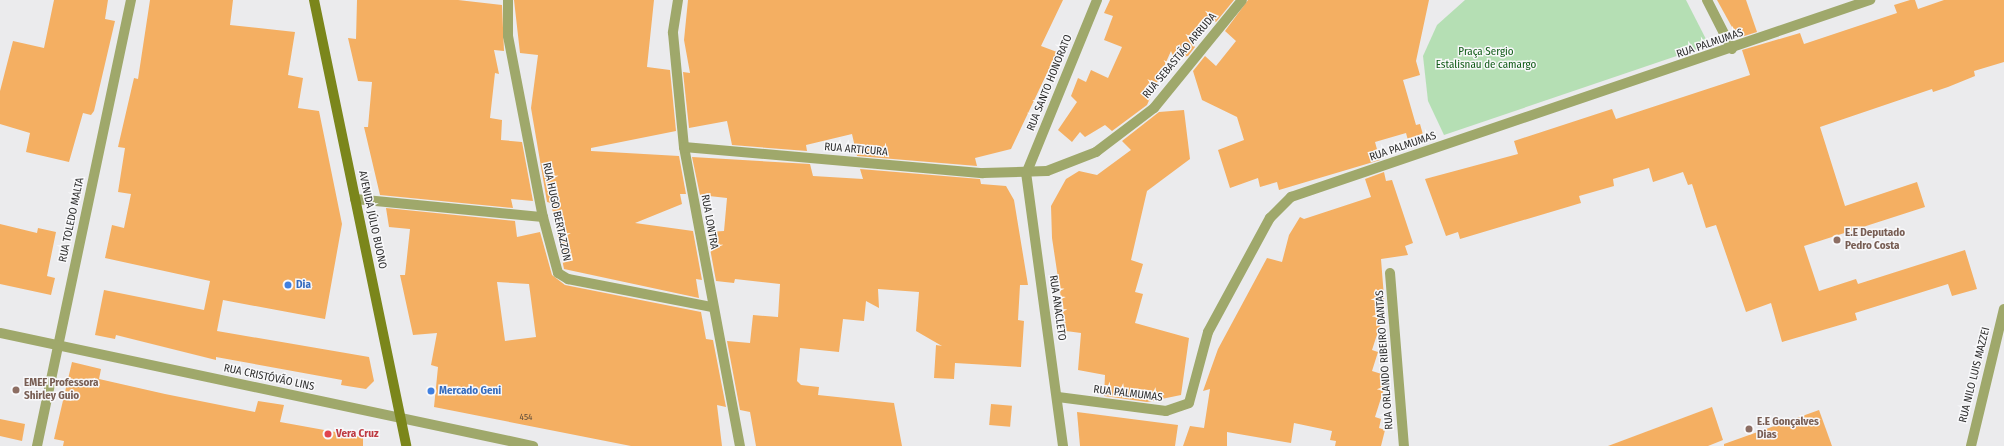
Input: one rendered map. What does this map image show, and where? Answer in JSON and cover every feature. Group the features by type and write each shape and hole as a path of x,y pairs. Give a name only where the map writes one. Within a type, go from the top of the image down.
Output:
{"main road":[{"name":"AVENIDA JÚLIO BUONO","path":"314,0 406,446"}],"street":[{"name":"RUA TOLEDO MALTA","path":"37,446 131,0"},
{"name":"RUA HUGO BERTAZZON","path":"508,0 508,36 543,217 561,277 712,307"},
{"name":"RUA LONTRA","path":"678,0 673,33 684,147 712,307 740,446"},
{"name":"RUA SANTO HONORATO","path":"1026,174 1097,0"},
{"name":"RUA SEBASTIÃO ARRUDA","path":"1026,174 1064,167 1118,137 1154,108 1242,0"},
{"path":"1706,0 1732,49"},
{"name":"RUA PALMUMAS","path":"1058,397 1166,411 1189,403 1208,332 1270,218 1292,197 1732,49 1870,0"},
{"name":"RUA ARTICURA","path":"684,147 1026,174"},
{"name":"RUA ANACLETO","path":"1026,174 1064,446"},
{"path":"355,199 543,217"},
{"name":"RUA ORLANDO RIBEIRO DANTAS","path":"1390,273 1404,446"},
{"name":"RUA NILO LUIS MAZZEI","path":"1971,446 2004,309"},
{"name":"RUA CRISTÓVÃO LINS","path":"0,333 533,446"}],"green space":[{"name":"Praça Sergio Estalisnau de camargo","path":"1465,0 1686,0 1709,45 1444,135 1428,101 1423,56 1437,25"}],"building":[{"path":"54,0 108,0 105,19 115,21 94,111 91,115 83,113 69,162 26,152 30,133 0,124 0,91 13,41 44,48"},
{"path":"150,0 233,0 230,25 295,32 288,75 303,78 298,108 319,111 342,224 325,319 223,300 217,331 369,357 374,381 366,389 341,385 342,380 216,357 216,360 116,335 115,339 95,335 104,290 204,310 210,281 105,258 112,225 124,228 131,194 118,192 125,148 118,147 134,78 138,79"},
{"path":"357,0 458,0 502,5 504,51 494,50 499,74 495,73 490,118 502,120 501,140 522,142 533,201 511,199 513,208 380,195 364,127 368,127 372,82 358,81 348,38 356,39"},
{"path":"514,0 654,0 647,67 670,70 676,131 591,148 591,151 679,156 686,194 680,194 682,204 635,223 693,231 702,280 696,279 699,298 564,269 551,203 547,202 531,108 538,55 520,53"},
{"path":"688,0 1063,0 1041,46 1057,52 1011,149 975,158 977,166 857,156 852,134 806,145 807,151 732,145 727,121 689,128 683,72 690,73 684,40"},
{"path":"1110,0 1234,0 1216,22 1210,17 1190,42 1195,47 1188,56 1174,58 1171,51 1147,105 1112,131 1105,125 1085,137 1080,132 1072,142 1058,130 1077,102 1071,96 1078,78 1086,82 1091,70 1108,78 1122,47 1104,40 1113,16 1104,13"},
{"path":"1248,0 1429,0 1416,61 1420,75 1403,80 1416,125 1420,124 1425,142 1410,148 1406,133 1375,142 1380,160 1279,190 1277,182 1260,187 1258,178 1230,188 1218,150 1244,140 1237,117 1202,100 1193,71 1205,56 1216,66 1236,41 1225,31"},
{"path":"1717,0 1746,0 1757,32 1738,38"},
{"path":"1915,0 1918,9 1944,0 2004,0 2004,62 1974,71 1975,76 1948,87 1933,92 1932,89 1820,127 1845,206 1917,182 1925,207 1804,246 1819,291 1856,279 1858,284 1965,250 1977,289 1952,296 1948,284 1855,313 1857,320 1782,342 1771,303 1746,312 1716,225 1706,228 1692,184 1688,185 1683,172 1653,182 1649,168 1613,179 1614,186 1579,196 1581,203 1460,239 1458,232 1446,236 1425,179 1518,154 1514,141 1612,109 1616,119 1750,75 1742,50 1800,33 1804,44 1897,13 1894,5"},
{"path":"1184,110 1190,159 1147,191 1131,260 1143,264 1135,292 1143,294 1135,323 1189,338 1181,395 1147,402 1104,396 1105,375 1078,370 1081,333 1066,331 1052,238 1051,206 1066,179 1079,171 1097,175 1131,150 1122,141 1159,112"},
{"path":"692,157 810,164 813,176 863,179 860,169 980,179 981,184 1006,186 1014,200 1028,285 1020,285 1018,320 1024,321 1021,367 955,363 954,379 934,378 936,345 942,346 916,331 919,292 878,289 879,308 866,301 864,321 843,319 839,352 800,348 797,381 801,385 819,387 818,395 894,403 902,446 756,446 750,412 740,410 727,341 750,343 753,315 778,317 780,284 735,279 734,283 716,281 707,232 724,231 727,198 709,196 708,193 700,195"},
{"path":"1384,172 1386,181 1392,180 1413,243 1405,246 1408,255 1381,259 1385,310 1372,350 1378,352 1372,371 1388,376 1375,417 1381,419 1379,428 1385,430 1381,446 1335,446 1336,441 1330,440 1332,431 1294,423 1291,443 1227,432 1227,446 1183,446 1190,426 1204,428 1210,389 1203,391 1218,349 1267,258 1282,262 1289,235 1300,217 1304,219 1371,197 1365,179"},
{"path":"386,208 515,221 517,237 540,232 552,275 565,285 701,312 706,339 713,340 726,407 717,405 722,446 631,446 434,407 438,367 431,365 437,333 413,335 400,275 405,275 410,229 389,227","holes":["497,282 529,284 536,337 505,341"]},
{"path":"0,224 37,233 38,228 56,232 47,276 55,278 51,295 0,284"},
{"path":"72,362 101,369 99,379 165,394 255,412 258,401 284,405 280,422 363,437 363,446 63,446 64,441 54,439"},
{"path":"991,404 1012,406 1010,427 989,425"},
{"path":"1712,407 1723,440 1708,446 1608,446"},
{"path":"1819,410 1832,446 1724,446 1724,444"},
{"path":"1077,412 1178,425 1175,446 1080,446"},
{"path":"0,419 25,424 22,441 0,436"}],"place":[{"name":"E.E Deputado Pedro Costa","path":"1837,240"},
{"name":"Dia","path":"288,285"},
{"name":"EMEF Professora Shirley Guio","path":"16,390"},
{"name":"Mercado Geni","path":"431,391"},
{"name":"E.E Gonçalves Dias","path":"1749,429"},
{"name":"Vera Cruz","path":"328,434"}]}
